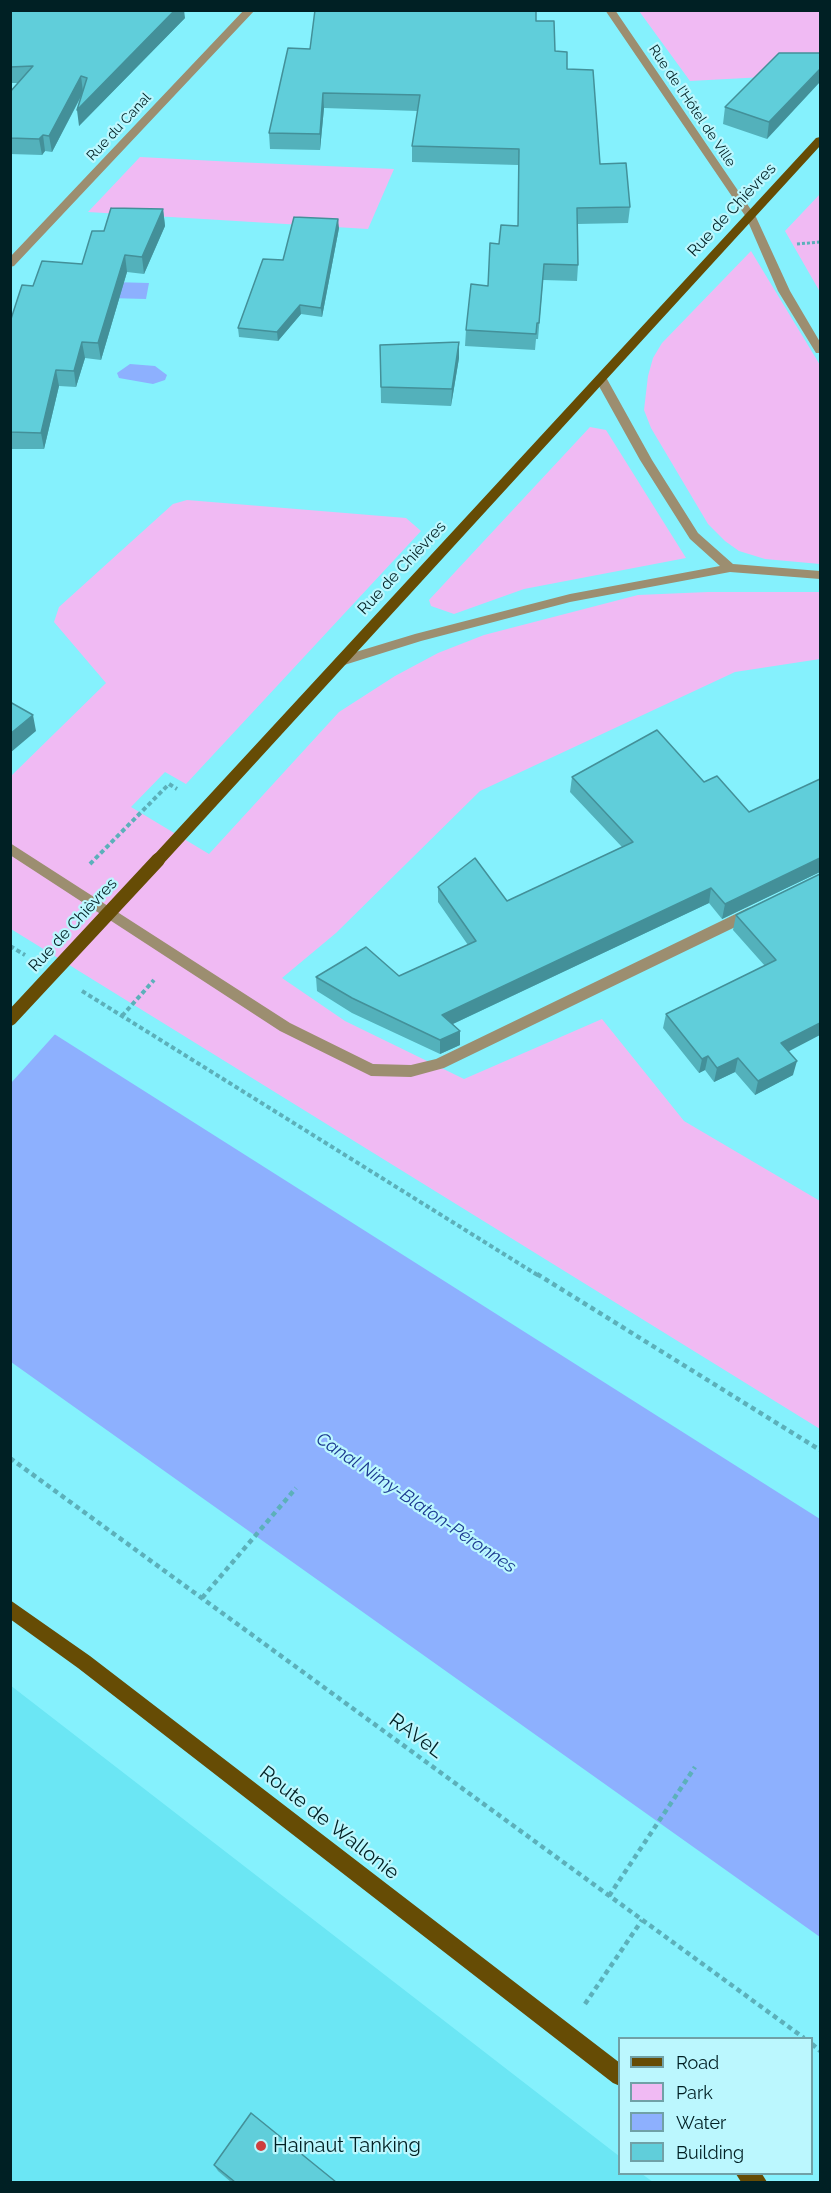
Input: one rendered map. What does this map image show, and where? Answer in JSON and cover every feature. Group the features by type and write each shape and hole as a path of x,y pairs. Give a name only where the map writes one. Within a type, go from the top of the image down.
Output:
{"main road":[{"name":"Rue de Chièvres","path":"10,1019 820,140"},
{"name":"Route de Wallonie","path":"10,1608 94,1670 618,2074"}],"street":[{"name":"Rue du Canal","path":"10,264 250,10"},
{"name":"Rue de l'Hôtel de Ville","path":"610,10 751,217 784,291 820,350"},
{"path":"601,379 646,460 694,536 730,568"},
{"path":"341,661 420,637 570,598 730,568 820,575"},
{"path":"10,848 285,1027 371,1070 411,1071 440,1064 768,905"}],"path":[{"path":"108,846 156,797"},
{"path":"176,956 122,1016 820,1450"},
{"name":"RAVeL","path":"10,1458 803,2037"},
{"path":"202,1598 296,1488"},
{"path":"609,1896 695,1767"},
{"path":"599,1983 642,1920"}],"shaded area":[{"path":"10,1685 618,2155 618,2175 643,2175 653,2182 11,2182"}],"green space":[{"path":"639,11 820,11 820,74 690,81"},
{"path":"140,157 394,169 368,229 88,212"},
{"path":"820,194 820,292 785,231"},
{"path":"751,251 820,365 820,564 765,559 739,551 725,541 708,524 651,428 644,410 648,376 653,358 662,343"},
{"path":"590,427 606,430 686,558 524,589 454,614 431,606 429,600"},
{"path":"187,500 406,518 421,531 186,784 165,772 131,807 209,854 339,712 395,676 438,653 484,635 638,595 708,592 820,592 820,659 735,672 480,791 336,933 282,978 345,1021 464,1079 602,1019 684,1121 820,1201 820,1429 11,929 10,777 106,683 54,622 59,607 173,504"}],"water":[{"path":"112,282 149,283 146,299 108,298"},
{"path":"130,364 155,366 167,375 165,380 153,384 119,378 117,373"},
{"name":"Canal Nimy-Blaton-Péronnes","path":"10,1006 820,1519 820,1937 11,1362"}],"pier":[{"path":"10,1003 57,1032 11,1083"}],"building":[{"path":"10,10 175,10 77,110 87,78 81,76 49,136 43,135 39,139 10,138 10,92 33,66 10,67"},
{"path":"315,10 536,10 536,21 554,21 555,51 567,52 567,69 593,70 600,164 626,163 630,207 577,208 578,265 544,264 536,334 466,330 471,284 488,286 490,243 499,244 501,225 518,226 519,149 412,146 420,95 323,93 320,134 269,133 288,48 310,49"},
{"path":"779,53 820,53 820,69 769,122 725,107"},
{"path":"111,208 163,209 142,257 125,255 98,343 82,342 74,371 56,370 41,433 10,432 10,322 22,285 33,286 42,261 82,264 92,231 104,231"},
{"path":"294,217 338,219 321,308 300,305 277,332 238,328 263,259 283,260"},
{"path":"459,342 452,389 381,387 380,345"},
{"path":"10,702 33,715 10,734"},
{"path":"657,730 704,782 717,776 749,812 820,779 820,858 725,904 711,888 442,1015 460,1031 440,1040 352,998 316,977 366,947 399,976 476,941 438,887 475,858 507,901 633,842 572,777"},
{"path":"820,874 820,1023 781,1043 797,1061 758,1081 738,1058 717,1068 708,1056 702,1059 666,1014 776,960 736,915"},
{"name":"Hainaut Tanking","path":"251,2113 336,2182 235,2182 214,2165"}],"place":[{"name":"Hainaut Tanking","path":"261,2146"}]}
